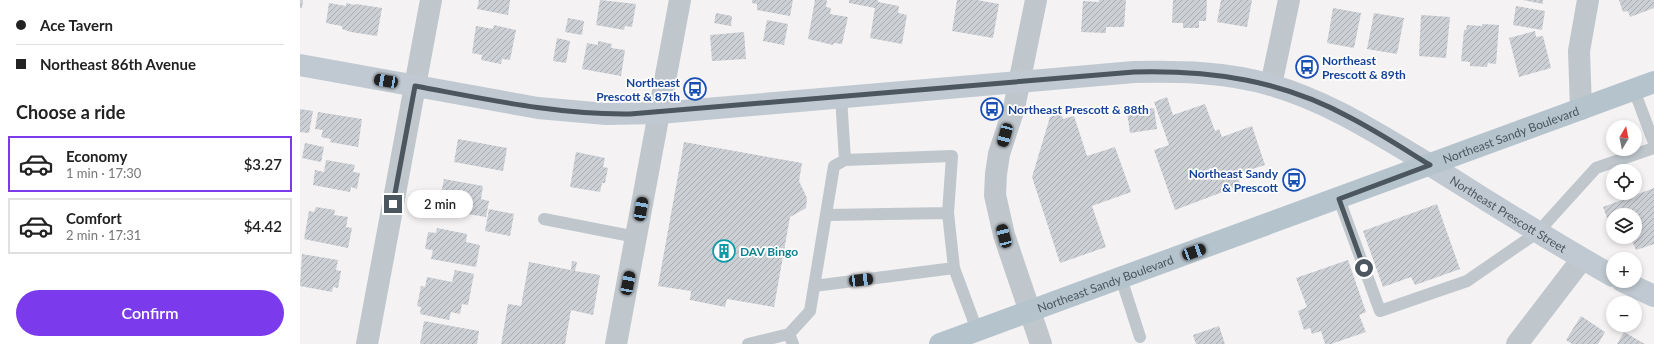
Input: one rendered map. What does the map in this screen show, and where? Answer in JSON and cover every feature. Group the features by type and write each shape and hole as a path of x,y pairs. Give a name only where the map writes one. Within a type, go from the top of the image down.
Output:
{"main road":[{"name":"Northeast Sandy Boulevard","path":"940,344 1644,86"}],"street":[{"path":"367,344 431,0"},
{"path":"616,344 680,0"},
{"path":"1036,0 1014,108 999,154 995,195 1004,236 1041,344"},
{"path":"1271,85 1289,0"},
{"path":"1581,109 1579,52 1588,0"},
{"name":"Northeast Prescott Street","path":"300,66 538,108 606,114 659,113 1134,72 1218,75 1271,85 1328,106 1352,118 1582,259 1606,272"},
{"path":"1517,344 1582,259"},
{"path":"1637,288 1654,296"}],"lane":[{"path":"1644,86 1654,143"},
{"path":"841,98 845,160"},
{"path":"1339,199 1380,311 1467,281 1538,232 1596,168 1654,148"},
{"path":"748,344 791,339 810,311 834,166 845,160 952,156 948,213 954,268 977,330"},
{"path":"826,215 948,213"},
{"path":"544,220 636,237"},
{"path":"814,286 954,268"},
{"path":"1121,278 1140,337"}],"building":[{"path":"300,0 303,0 302,8 300,8"},
{"path":"479,0 510,0 508,15 477,9"},
{"path":"600,0 636,4 632,27 625,26 624,30 596,25"},
{"path":"752,0 793,0 790,16 757,10 757,4 752,3"},
{"path":"815,0 827,0 826,7 831,8 830,14 848,17 842,44 834,43 833,45 808,39"},
{"path":"849,0 878,0 878,2 899,6 898,13 907,15 902,44 870,38 875,8 849,3"},
{"path":"957,0 977,0 999,4 993,38 952,31"},
{"path":"1099,0 1126,0 1124,27 1106,27 1106,33 1081,32 1083,1 1099,2"},
{"path":"1173,0 1207,0 1206,21 1199,21 1199,28 1183,28 1183,23 1172,23"},
{"path":"1221,0 1252,0 1247,27 1217,22"},
{"path":"1523,0 1543,0 1543,4"},
{"path":"1619,0 1654,0 1654,8 1630,17 1628,11 1623,12"},
{"path":"329,3 346,6 346,3 382,8 377,36 351,32 342,29 342,26 326,23"},
{"path":"1516,6 1545,11 1542,30 1513,25"},
{"path":"1333,8 1361,13 1354,48 1327,43"},
{"path":"716,13 732,16 731,26 714,23"},
{"path":"1374,13 1404,18 1397,54 1367,49"},
{"path":"1421,15 1450,17 1446,58 1419,56"},
{"path":"568,18 584,21 582,35 565,32"},
{"path":"767,20 788,24 784,45 763,41"},
{"path":"1482,24 1499,25 1496,64 1488,63 1487,67 1470,66 1470,62 1461,61 1464,30 1466,30 1467,25 1482,26"},
{"path":"494,25 516,30 510,60 502,59 501,64 481,60 482,55 472,53 476,26 493,29"},
{"path":"1535,31 1536,37 1543,36 1551,68 1519,77 1509,38"},
{"path":"744,32 746,59 712,61 710,35"},
{"path":"557,38 570,41 566,63 553,61"},
{"path":"598,41 612,44 611,48 625,50 621,76 582,69 587,43 598,45"},
{"path":"1167,97 1173,115 1205,104 1215,131 1219,129 1222,137 1252,126 1265,165 1236,174 1241,185 1175,210 1154,150 1169,145 1154,102"},
{"path":"1154,108 1157,129 1130,133 1127,112"},
{"path":"300,109 313,111 309,133 300,132"},
{"path":"318,112 362,119 358,147 330,142 331,139 321,137 323,130 315,129"},
{"path":"1061,113 1063,119 1074,116 1087,156 1115,147 1131,192 1092,206 1106,247 1060,263 1032,177 1050,117"},
{"path":"458,139 507,148 503,171 454,162"},
{"name":"DAV Bingo","path":"684,142 802,163 799,181 807,198 806,208 790,217 774,307 727,299 725,307 690,300 691,291 658,286"},
{"path":"305,143 324,147 321,162 302,158"},
{"path":"576,152 605,158 603,167 608,168 605,183 602,183 600,192 570,187"},
{"path":"326,160 355,165 353,172 360,173 357,189 351,187 350,192 313,185 315,170 324,172"},
{"path":"444,179 483,186 481,199 489,201 486,217 438,209"},
{"path":"1654,188 1654,244 1636,250 1633,244 1642,244 1642,208 1606,208 1606,215 1603,207 1622,200 1642,200 1642,192"},
{"path":"1437,204 1460,269 1415,285 1411,277 1383,287 1363,231"},
{"path":"316,207 335,210 334,215 348,217 346,227 352,228 348,248 304,239 309,211 314,212"},
{"path":"489,209 514,214 510,236 485,231"},
{"path":"437,228 467,234 466,242 480,245 476,267 431,259 433,250 425,249 428,232 436,233"},
{"path":"302,254 338,260 336,270 341,271 338,288 333,287 332,292 300,286"},
{"path":"1348,260 1366,312 1359,315 1366,332 1331,344 1325,344 1321,331 1312,334 1310,328 1304,330 1298,311 1307,307 1296,278"},
{"path":"572,261 577,262 575,271 600,275 593,315 571,310 565,344 501,344 508,304 521,306 529,262 571,270"},
{"path":"455,270 474,274 468,305 462,304 460,314 451,312 449,320 420,314 421,307 417,306 421,286 425,287 427,277 452,282"},
{"path":"1581,316 1605,332 1598,344 1572,344 1566,340"},
{"path":"424,321 479,331 477,344 420,344"},
{"path":"1219,326 1225,344 1196,344 1193,335"},
{"path":"1624,332 1645,344 1617,344"}],"place":[{"name":"Northeast Prescott & 89th","path":"1307,67"},
{"name":"Northeast Prescott & 87th","path":"695,89"},
{"name":"Northeast Prescott & 88th","path":"992,109"},
{"name":"Northeast Sandy & Prescott","path":"1294,180"},
{"name":"DAV Bingo","path":"724,251"}],"route":[{"path":"393,204 415,86 538,108 574,112 630,114 659,113 1134,72 1195,72 1271,85 1301,95 1352,118 1430,165 1339,199 1364,268"}]}
